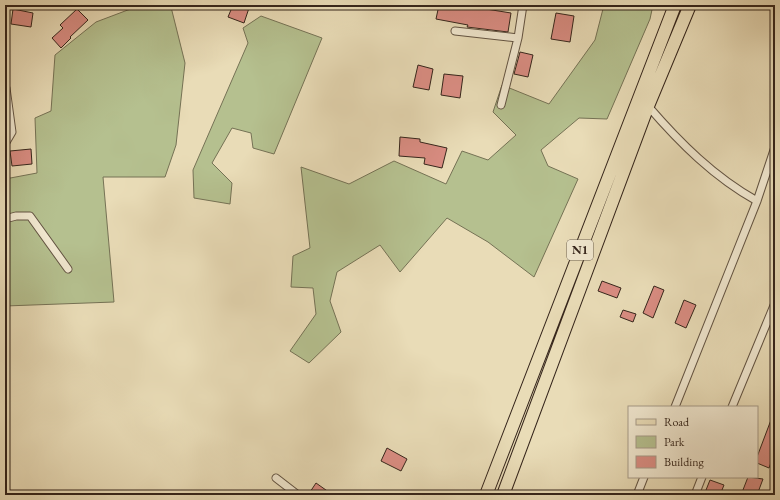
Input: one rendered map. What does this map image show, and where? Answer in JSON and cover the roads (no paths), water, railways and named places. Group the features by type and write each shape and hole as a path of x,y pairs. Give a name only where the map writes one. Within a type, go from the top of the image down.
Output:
{"main road":[{"name":"N1","path":"486,495 675,5"},
{"name":"N1","path":"503,495 648,106 690,5"}],"street":[{"path":"501,105 518,38 523,5"},
{"path":"455,32 518,38"},
{"path":"5,144 12,132 6,88"},
{"path":"648,106 700,161 737,190 757,201"},
{"path":"675,406 757,201 775,147"},
{"path":"5,219 16,216 30,216 68,269"},
{"path":"732,406 775,303"},
{"path":"276,478 298,495"},
{"path":"637,495 644,478"},
{"path":"695,495 702,478"}]}
